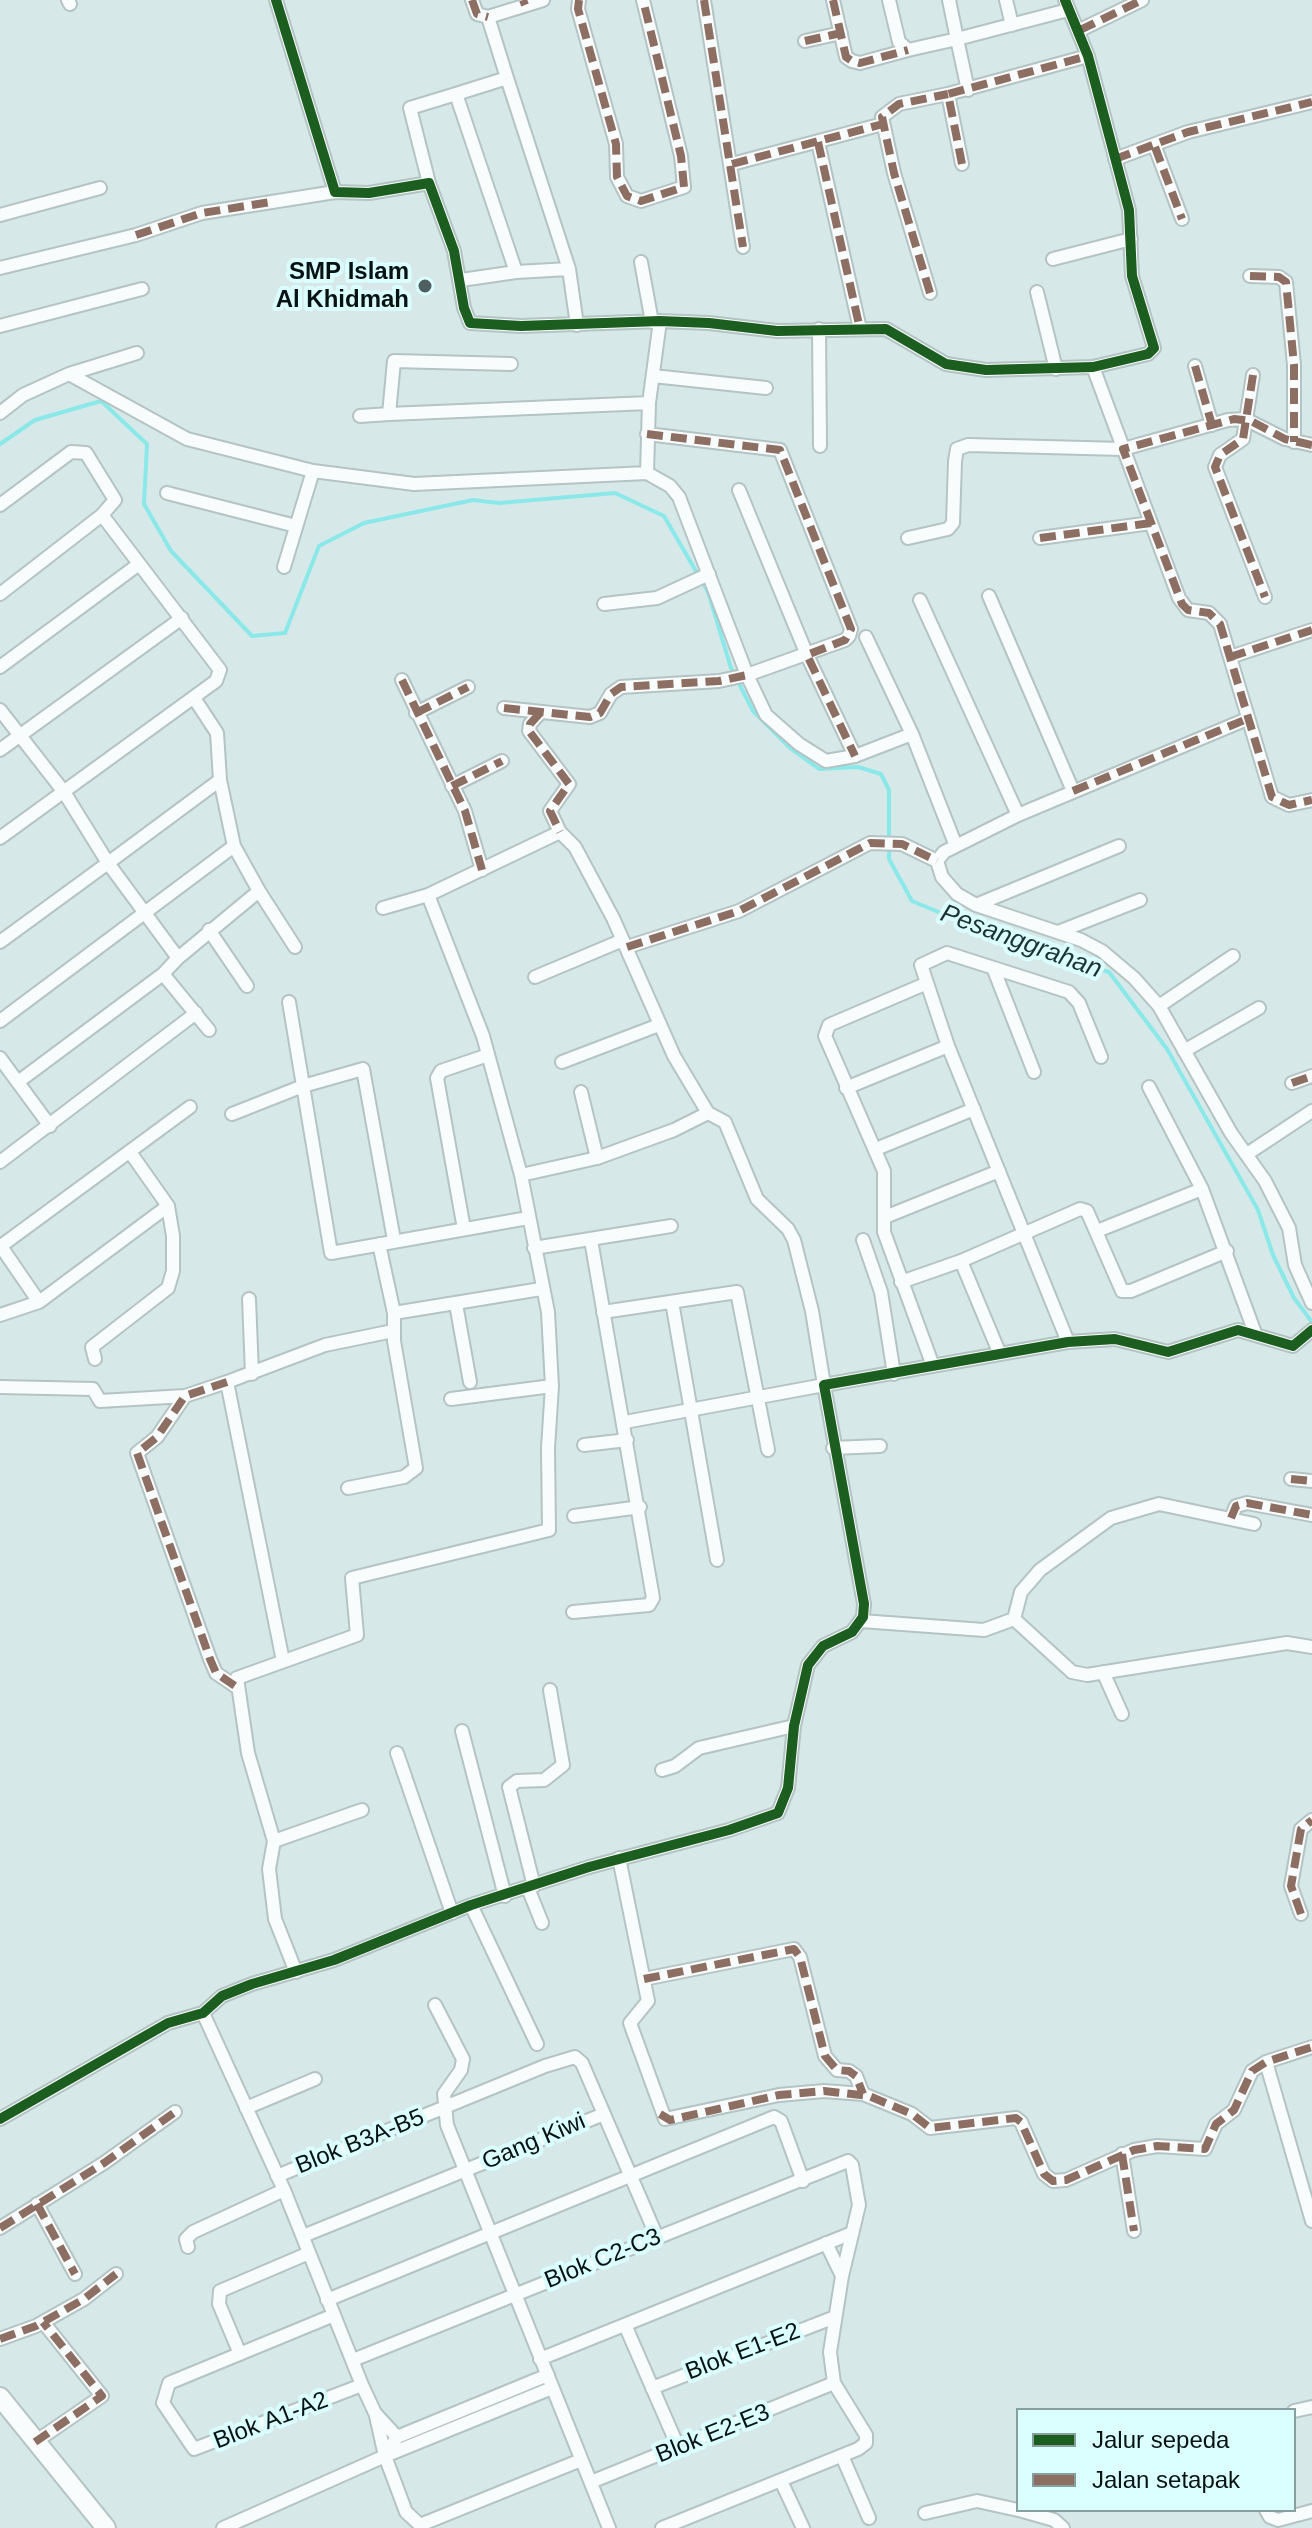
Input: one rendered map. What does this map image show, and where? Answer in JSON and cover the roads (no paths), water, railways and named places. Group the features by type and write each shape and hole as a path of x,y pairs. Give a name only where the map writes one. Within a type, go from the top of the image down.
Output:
{"street":[{"path":"276,0 335,192"},
{"path":"472,0 477,14 488,17 524,3 543,0"},
{"path":"579,0 578,9 616,144 617,177 627,196 641,201 684,187 681,156 643,0"},
{"path":"704,0 743,247"},
{"path":"507,78 410,108 429,183 461,280 464,308 470,323 577,325 656,322 709,323 777,331 886,329 954,367 1093,367 1148,354 1154,348 1132,276 1129,210 1088,56 1080,30 1066,5 1012,25 860,63 846,57 833,0"},
{"path":"889,0 899,42 908,50"},
{"path":"949,0 968,90"},
{"path":"1006,0 1012,25"},
{"path":"1080,30 1142,0"},
{"path":"488,17 569,269 577,325"},
{"path":"805,41 841,33"},
{"path":"930,293 883,124 886,111 899,104 968,90 1088,56"},
{"path":"456,94 516,272"},
{"path":"948,94 962,164"},
{"path":"1115,159 1155,147 1188,132 1312,102"},
{"path":"732,164 883,124"},
{"path":"818,142 860,329"},
{"path":"1155,147 1182,219"},
{"path":"0,268 136,235 202,213 335,192 369,193 429,183"},
{"path":"0,215 100,188"},
{"path":"1053,259 1131,239"},
{"path":"641,262 656,322 647,473"},
{"path":"461,280 569,269"},
{"path":"1250,276 1279,277 1286,282 1294,365 1294,442"},
{"path":"0,326 142,289"},
{"path":"1037,292 1056,369"},
{"path":"819,329 820,446"},
{"path":"0,412 23,395 69,374 137,353"},
{"path":"389,414 394,361 511,364"},
{"path":"1195,366 1212,425"},
{"path":"1093,367 1182,604 1188,610 1216,618 1272,797 1289,805 1312,800"},
{"path":"69,374 187,439 313,471 414,484 647,473 670,486 679,497 744,675 766,715 799,744 826,761 855,756 912,734"},
{"path":"1253,375 1241,442 1220,455 1215,467 1265,597"},
{"path":"653,376 766,388"},
{"path":"360,416 649,403"},
{"path":"908,538 948,529 953,523 957,449 968,445 1123,449 1245,419 1294,442 1312,445"},
{"path":"504,708 590,717 600,713 611,694 621,687 719,681 744,675 845,640 851,629 780,450 647,434"},
{"path":"0,505 71,452 78,451 86,453 115,500 102,515 0,594"},
{"path":"284,567 313,471"},
{"path":"739,490 807,655 855,756"},
{"path":"167,493 296,526"},
{"path":"0,838 194,698 216,681 220,670 102,515"},
{"path":"1040,538 1151,523"},
{"path":"0,667 139,564"},
{"path":"604,604 657,598 706,575"},
{"path":"989,596 1073,791"},
{"path":"920,600 1018,815"},
{"path":"0,750 182,618"},
{"path":"1230,657 1312,630"},
{"path":"866,637 912,734 956,846"},
{"path":"402,680 465,811 482,870"},
{"path":"416,713 468,687"},
{"path":"194,698 217,733 220,780 234,846 295,947"},
{"path":"0,710 64,792 142,914 178,958"},
{"path":"0,2119 168,2023 203,2013 222,1996 374,1946 471,1905 619,1858 739,1827 778,1813 788,1788 794,1726 808,1665 823,1646 852,1632 863,1614 812,1311 794,1240 788,1229 757,1199 725,1122 708,1113 659,1025 625,944 575,847 560,832 550,811 569,784 529,731 530,724 540,713"},
{"path":"937,861 956,846 1018,815 1247,719"},
{"path":"452,786 502,761"},
{"path":"0,942 220,780"},
{"path":"383,908 428,895 560,832"},
{"path":"535,977 625,944 739,911 878,842 902,844 937,861 942,877 957,894 976,905 1058,932 1102,951 1134,978 1159,1006 1289,1228 1295,1265 1312,1303"},
{"path":"0,1021 234,846"},
{"path":"976,905 1119,846"},
{"path":"18,1082 163,974 209,930 259,891"},
{"path":"235,1686 237,1678 357,1635 352,1578 549,1530 551,1329 521,1175 488,1055 428,895"},
{"path":"1058,932 1140,900"},
{"path":"209,930 247,986"},
{"path":"1068,1342 948,1046 921,965 947,953 1069,992 1079,1003 1101,1057"},
{"path":"1159,1006 1233,956"},
{"path":"994,970 1034,1072"},
{"path":"163,974 209,1030"},
{"path":"925,984 829,1025 825,1036 876,1149 886,1185 884,1232 933,1366"},
{"path":"289,1002 328,1249 336,1254 394,1240 528,1218"},
{"path":"1184,1051 1259,1008"},
{"path":"0,1162 196,1013"},
{"path":"562,1062 659,1025"},
{"path":"846,1088 948,1046"},
{"path":"464,1229 437,1078 441,1071 488,1055"},
{"path":"0,1058 50,1126"},
{"path":"232,1114 303,1086 358,1069 366,1073 394,1240"},
{"path":"1292,1083 1312,1076"},
{"path":"1149,1087 1202,1189 1255,1333"},
{"path":"581,1092 597,1158"},
{"path":"39,1302 0,1245 190,1107"},
{"path":"876,1149 974,1109"},
{"path":"1247,1154 1312,1111"},
{"path":"521,1175 597,1158 674,1130 708,1113"},
{"path":"95,1359 92,1347 168,1288 173,1271 168,1206 130,1152"},
{"path":"885,1217 999,1171"},
{"path":"1097,1231 1202,1189"},
{"path":"0,1315 39,1302 168,1206"},
{"path":"901,1282 961,1261 1080,1209 1087,1211 1122,1291 1131,1291 1227,1251"},
{"path":"534,1248 671,1226"},
{"path":"573,1612 652,1602 640,1507 591,1240"},
{"path":"863,1240 881,1292 894,1374"},
{"path":"348,1488 404,1477 416,1468 393,1331 394,1313 379,1244"},
{"path":"961,1261 999,1352"},
{"path":"394,1313 541,1289"},
{"path":"603,1312 737,1292 768,1450"},
{"path":"249,1299 252,1374"},
{"path":"672,1302 717,1560"},
{"path":"456,1304 470,1382"},
{"path":"625,1422 999,1352 1068,1342 1115,1339 1168,1352 1238,1330 1293,1346 1308,1334"},
{"path":"0,1387 93,1389 100,1401 185,1396 325,1345 393,1331"},
{"path":"227,1382 283,1661"},
{"path":"451,1399 552,1386"},
{"path":"185,1396 157,1437 137,1453 210,1659 216,1673 235,1686 243,1702 248,1753 274,1841 270,1894 275,1919 296,1972"},
{"path":"584,1445 627,1440"},
{"path":"833,1448 880,1446"},
{"path":"1291,1479 1312,1481"},
{"path":"1231,1518 1236,1506 1247,1503 1312,1515"},
{"path":"863,1614 984,1630 1015,1614 1021,1592 1040,1570 1111,1518 1140,1507 1159,1504 1254,1524"},
{"path":"574,1516 640,1507"},
{"path":"1015,1614 1072,1672 1103,1672 1287,1643 1312,1647"},
{"path":"1103,1672 1122,1714"},
{"path":"542,1923 509,1787 517,1781 544,1780 563,1765 550,1690"},
{"path":"662,1770 675,1766 699,1748 794,1726"},
{"path":"462,1731 505,1896"},
{"path":"397,1753 452,1913"},
{"path":"274,1841 362,1810"},
{"path":"1301,1914 1291,1886 1301,1829 1312,1820"},
{"path":"619,1858 648,2001 630,2023 665,2119 779,2095 824,2091 863,2094 912,2114 930,2128 1016,2118 1021,2122 1044,2174 1053,2181 1066,2180 1122,2154 1157,2146 1205,2149 1216,2124 1234,2110 1246,2078 1266,2062 1312,2047"},
{"path":"471,1905 537,2044"},
{"path":"644,1979 794,1949 800,1957 825,2056 837,2070 849,2071 856,2076 863,2094"},
{"path":"435,2005 463,2059 461,2070 444,2094 443,2109 513,2296 607,2527"},
{"path":"203,2013 303,2236 375,2413 385,2456 406,2512 420,2525 581,2460"},
{"name":"Blok B3A-B5","path":"277,2176 545,2066 575,2057 582,2063 604,2114"},
{"path":"1266,2062 1311,2215"},
{"path":"246,2108 315,2079"},
{"path":"0,2228 104,2163 175,2112"},
{"path":"604,2114 634,2176 657,2237"},
{"name":"Gang Kiwi","path":"303,2236 604,2114"},
{"path":"327,2300 774,2117 781,2121 803,2181"},
{"path":"1122,2154 1134,2231"},
{"name":"Blok C2-C3","path":"353,2360 803,2181 840,2162 852,2165 859,2205 852,2233"},
{"path":"188,2247 186,2239 193,2232 284,2190"},
{"path":"37,2204 75,2274"},
{"path":"540,2359 852,2233"},
{"path":"662,2528 842,2456 866,2443 866,2435 834,2383 830,2352 852,2233"},
{"path":"826,2243 842,2276"},
{"path":"240,2354 219,2304 220,2291 309,2253"},
{"path":"2,2333 43,2322 97,2291 116,2274"},
{"name":"Blok A1-A2","path":"334,2315 169,2383 163,2403 194,2449 362,2385"},
{"name":"Blok E1-E2","path":"652,2388 835,2317"},
{"path":"35,2442 102,2396 43,2322"},
{"path":"625,2325 679,2449"},
{"path":"385,2456 397,2437 550,2382"},
{"path":"223,2528 550,2382"},
{"name":"Blok E2-E3","path":"591,2482 679,2449 834,2383"},
{"path":"0,2397 106,2528"},
{"path":"375,2413 397,2437"},
{"path":"842,2456 869,2518"},
{"path":"781,2481 803,2528"},
{"path":"925,2513 977,2501 1016,2510"},
{"path":"1267,2512 1278,2520 1312,2511"},
{"path":"1025,2512 1054,2520 1063,2528"}],"waterway":[{"name":"Pesanggrahan","path":"0,444 35,420 101,401 147,444 144,504 171,551 252,636 285,633 319,546 364,523 473,500 499,503 615,493 664,516 708,592 731,668 753,711 790,748 819,769 858,767 881,774 889,790 889,859 912,901 1030,950 1109,972 1167,1049 1258,1210 1273,1255 1294,1298 1312,1322"}],"place":[{"name":"SMP Islam Al Khidmah","path":"425,286"}]}
